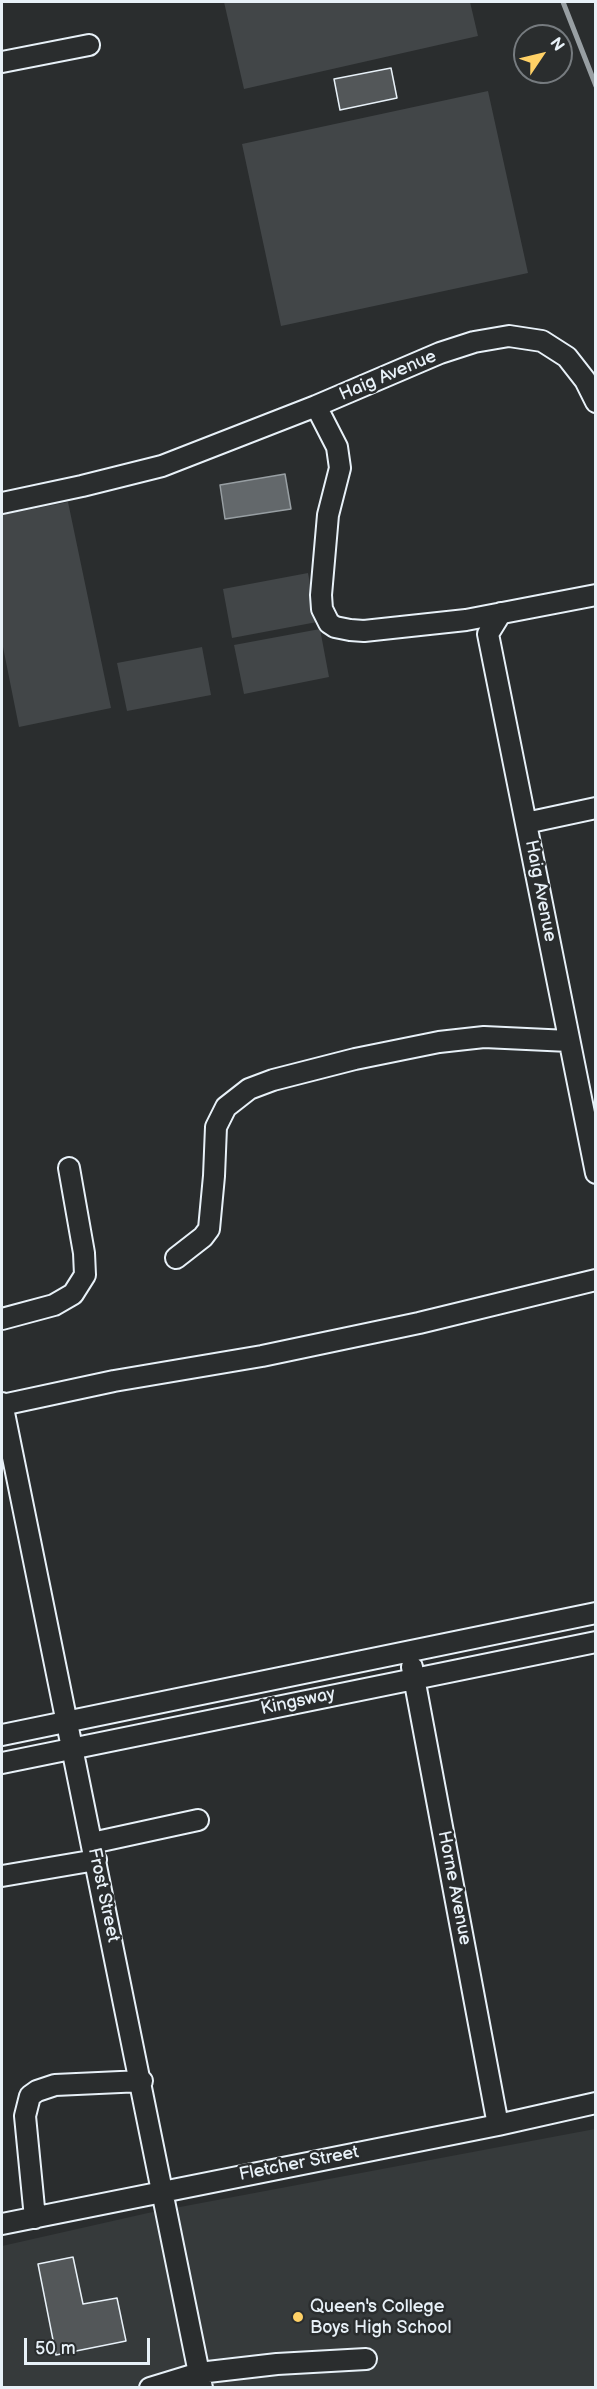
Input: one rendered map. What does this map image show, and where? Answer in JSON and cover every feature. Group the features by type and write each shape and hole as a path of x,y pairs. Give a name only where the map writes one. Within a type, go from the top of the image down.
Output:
{"street":[{"path":"2,62 89,45"},
{"name":"Haig Avenue","path":"2,503 162,466 316,406 441,353 474,342 509,336 542,341 567,357 585,380 596,402"},
{"path":"316,406 337,447 340,468 328,515 321,595 322,609 329,623 335,627 364,631 466,620 596,595"},
{"path":"466,620 488,634 501,613"},
{"name":"Haig Avenue","path":"488,634 569,1041 587,1084 596,1173"},
{"path":"526,823 596,808"},
{"path":"176,1258 203,1237 209,1229 216,1127 226,1107 249,1089 273,1080 354,1059 439,1042 484,1037 569,1041"},
{"path":"2,1319 54,1305 73,1294 85,1275 84,1253 69,1168"},
{"path":"2,1404 114,1381 296,1349 419,1323 596,1280"},
{"name":"Frost Street","path":"2,1404 201,2380"},
{"name":"Kingsway","path":"2,1734 596,1613"},
{"name":"Kingsway","path":"2,1763 596,1642"},
{"name":"Horne Avenue","path":"408,1652 498,2125"},
{"path":"2,1876 94,1852 198,1820"},
{"path":"35,2217 25,2116 30,2097 37,2091 55,2085 141,2081"},
{"name":"Fletcher Street","path":"2,2224 498,2125 596,2103"},
{"path":"150,2388 277,2364 366,2359"}],"shaded area":[{"path":"224,2 470,2 478,36 244,89"},
{"path":"488,91 528,273 281,326 242,144"},
{"path":"285,474 291,509 225,519 220,485"},
{"path":"68,502 111,708 19,727 2,642 2,515"},
{"path":"308,573 317,622 232,638 223,589"},
{"path":"320,629 329,677 244,694 234,645"},
{"path":"202,647 211,695 127,711 117,663"},
{"name":"Queen's College Boys High School","path":"595,2129 595,2387 2,2387 2,2246 148,2213"}],"building":[{"path":"391,68 397,98 340,110 334,79"},
{"path":"73,2257 83,2304 117,2298 126,2341 56,2355 38,2264"}],"waterway":[{"path":"563,2 596,86"}],"place":[{"name":"Queen's College Boys High School","path":"298,2317"}]}
